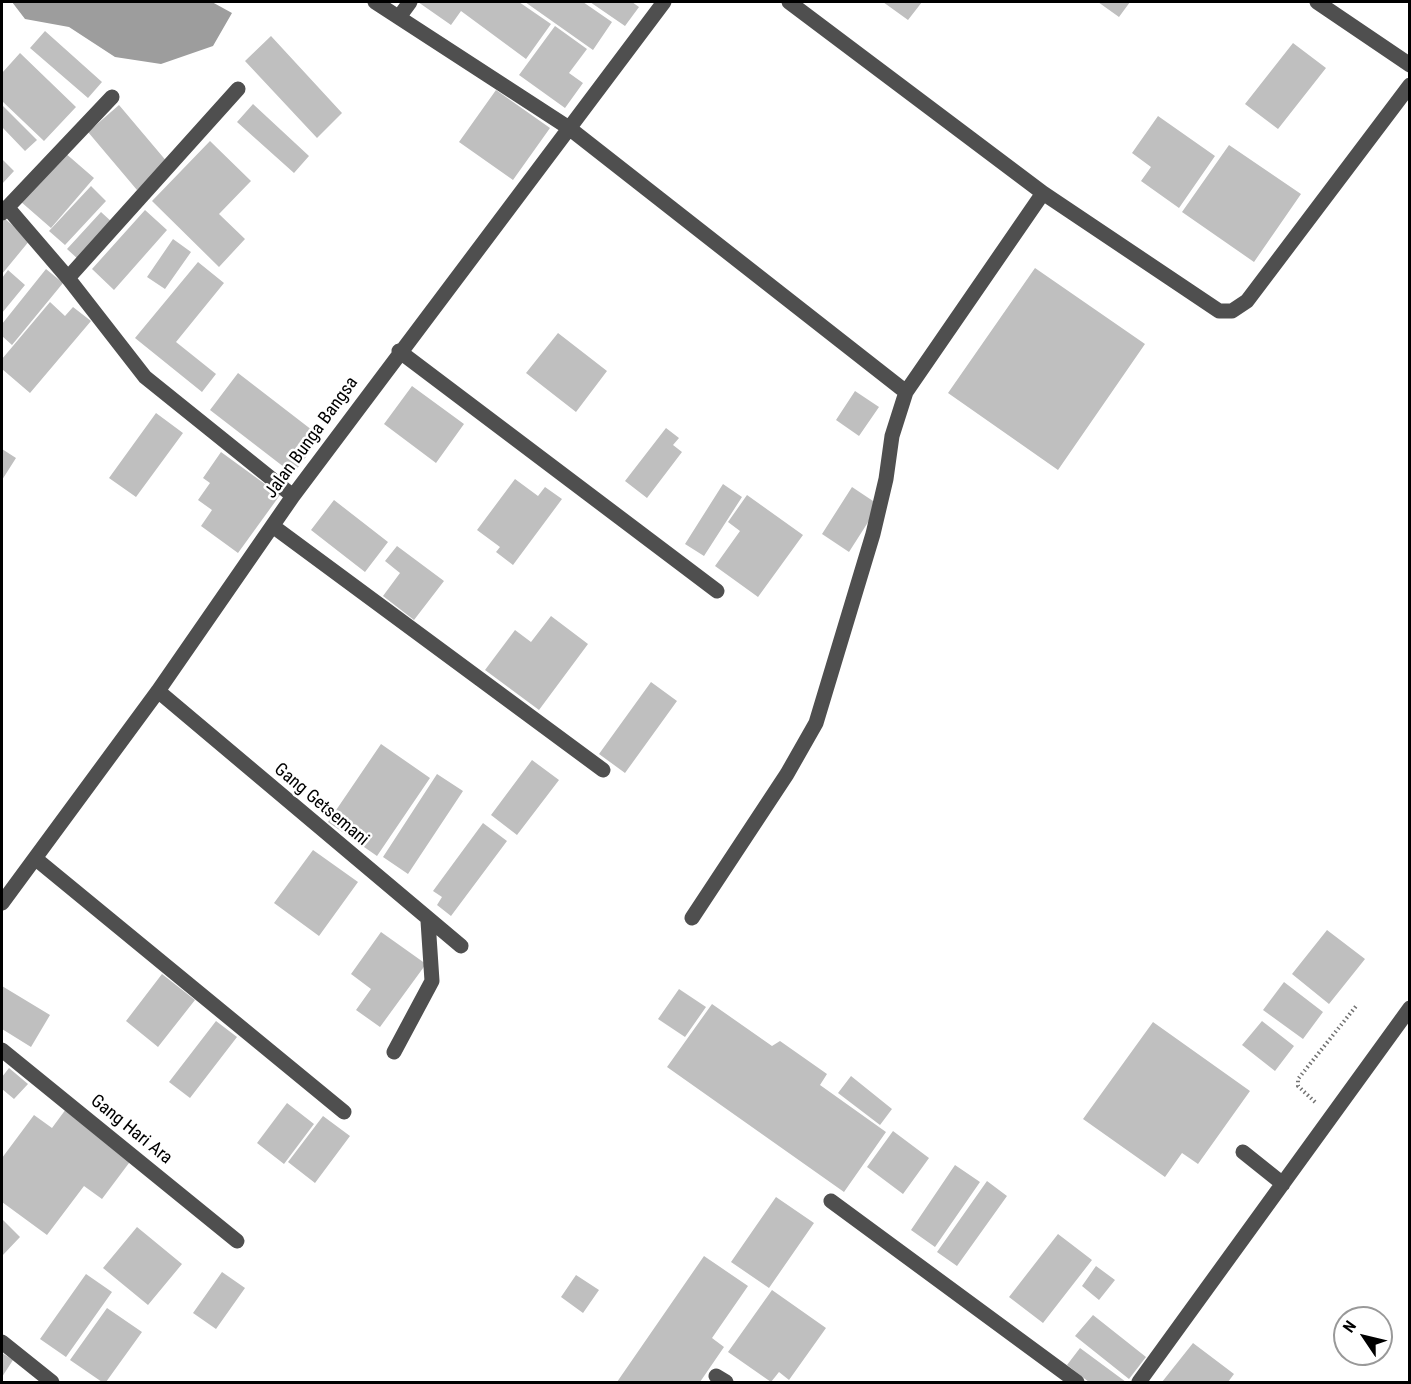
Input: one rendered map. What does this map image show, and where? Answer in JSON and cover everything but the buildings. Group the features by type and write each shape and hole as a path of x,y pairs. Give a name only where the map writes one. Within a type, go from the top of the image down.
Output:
{"street":[{"path":"375,2 569,128 906,392"},
{"path":"399,17 410,2"},
{"name":"Jalan Bunga Bangsa","path":"2,903 158,691 274,527 293,496 399,351 664,2"},
{"path":"789,2 1043,193 1219,311 1232,311 1248,301 1410,85"},
{"path":"1317,2 1410,65"},
{"path":"68,278 238,89"},
{"path":"112,97 4,210 68,278 145,377 293,496"},
{"path":"692,918 787,774 816,723 873,534 886,479 892,436 906,392 1043,193"},
{"path":"399,351 717,591"},
{"path":"274,527 603,771"},
{"name":"Gang Getsemani","path":"158,691 428,921 461,946"},
{"path":"36,859 344,1113"},
{"path":"394,1052 432,981 428,921"},
{"path":"1139,1383 1410,1008"},
{"name":"Gang Hari Ara","path":"2,1050 237,1241"},
{"path":"1243,1152 1283,1184"},
{"path":"831,1201 1077,1383"},
{"path":"2,1342 52,1383"}],"path":[{"path":"1332,1115 1305,1093 1297,1083 1357,1005"}],"shaded area":[{"path":"12,2 212,2 232,13 213,46 161,64 115,57 69,27 25,19"}]}
